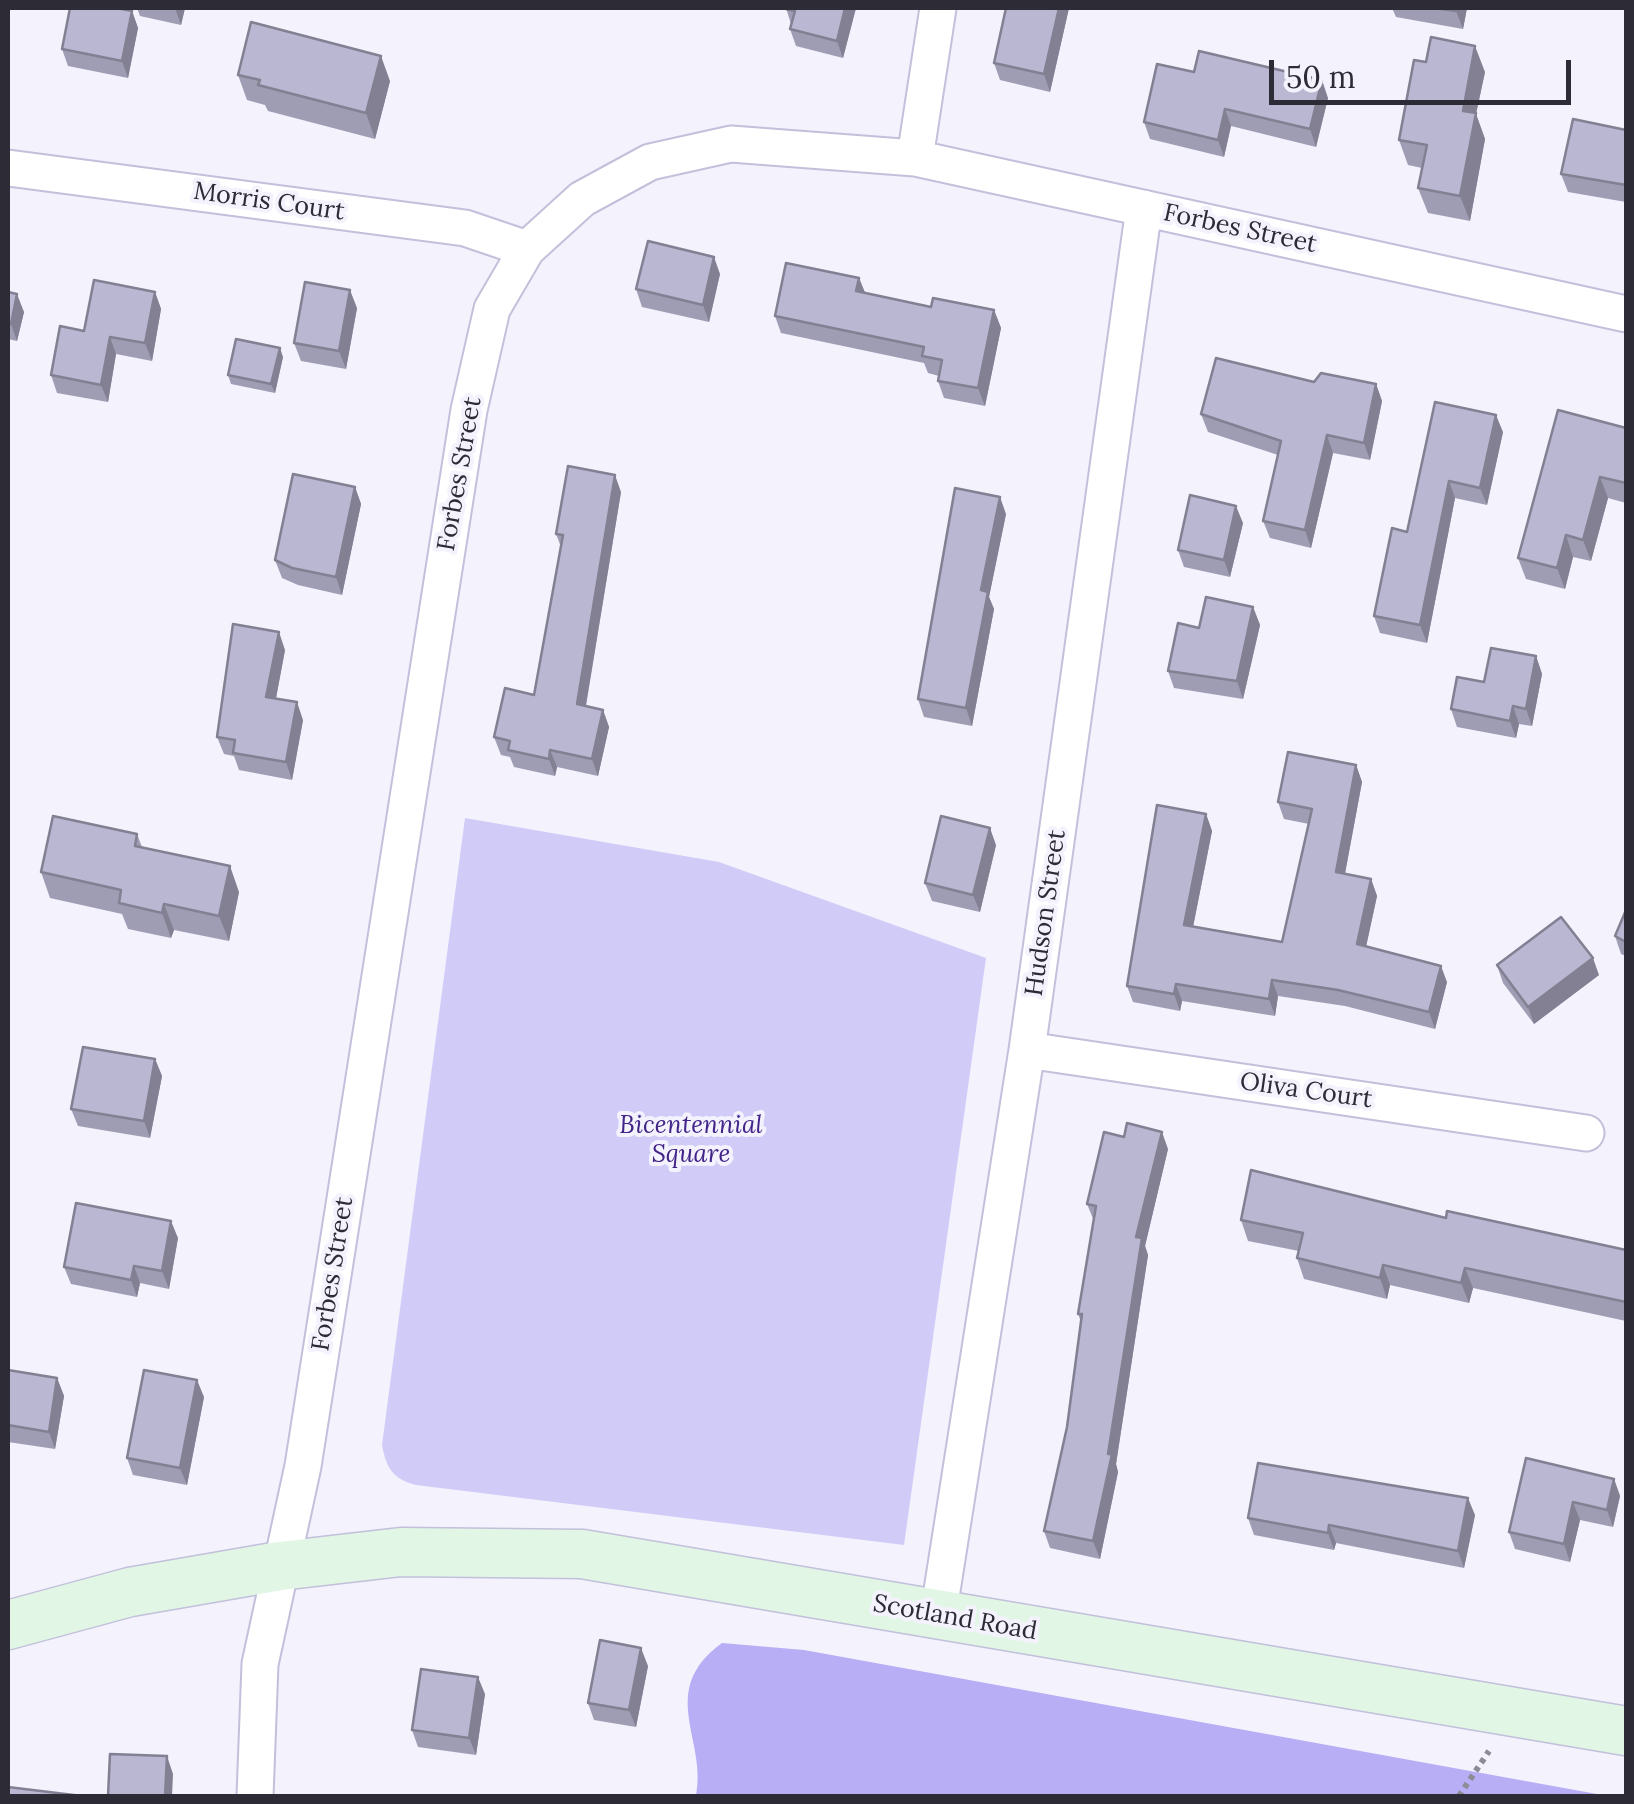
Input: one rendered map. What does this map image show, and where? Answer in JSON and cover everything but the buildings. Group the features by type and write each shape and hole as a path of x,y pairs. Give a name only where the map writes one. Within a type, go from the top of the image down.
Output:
{"main road":[{"name":"Scotland Road","path":"280,1566 401,1552 582,1554 1626,1730"},
{"path":"8,1626 130,1592 280,1566"}],"street":[{"path":"915,158 938,8"},
{"name":"Forbes Street","path":"255,1796 260,1664 303,1466 469,410 492,310 528,249 582,199 650,162 731,144 915,158 1626,314"},
{"name":"Morris Court","path":"8,168 465,228 528,249"},
{"name":"Hudson Street","path":"938,1616 1027,1050 1144,208"},
{"name":"Oliva Court","path":"1027,1050 1586,1133"}],"green space":[{"name":"Bicentennial Square","path":"465,818 719,862 986,958 904,1545 416,1485 396,1476 388,1466 382,1445"}],"shaded area":[{"path":"722,1643 804,1650 1608,1796 696,1796 698,1775 688,1698 702,1661"}]}
